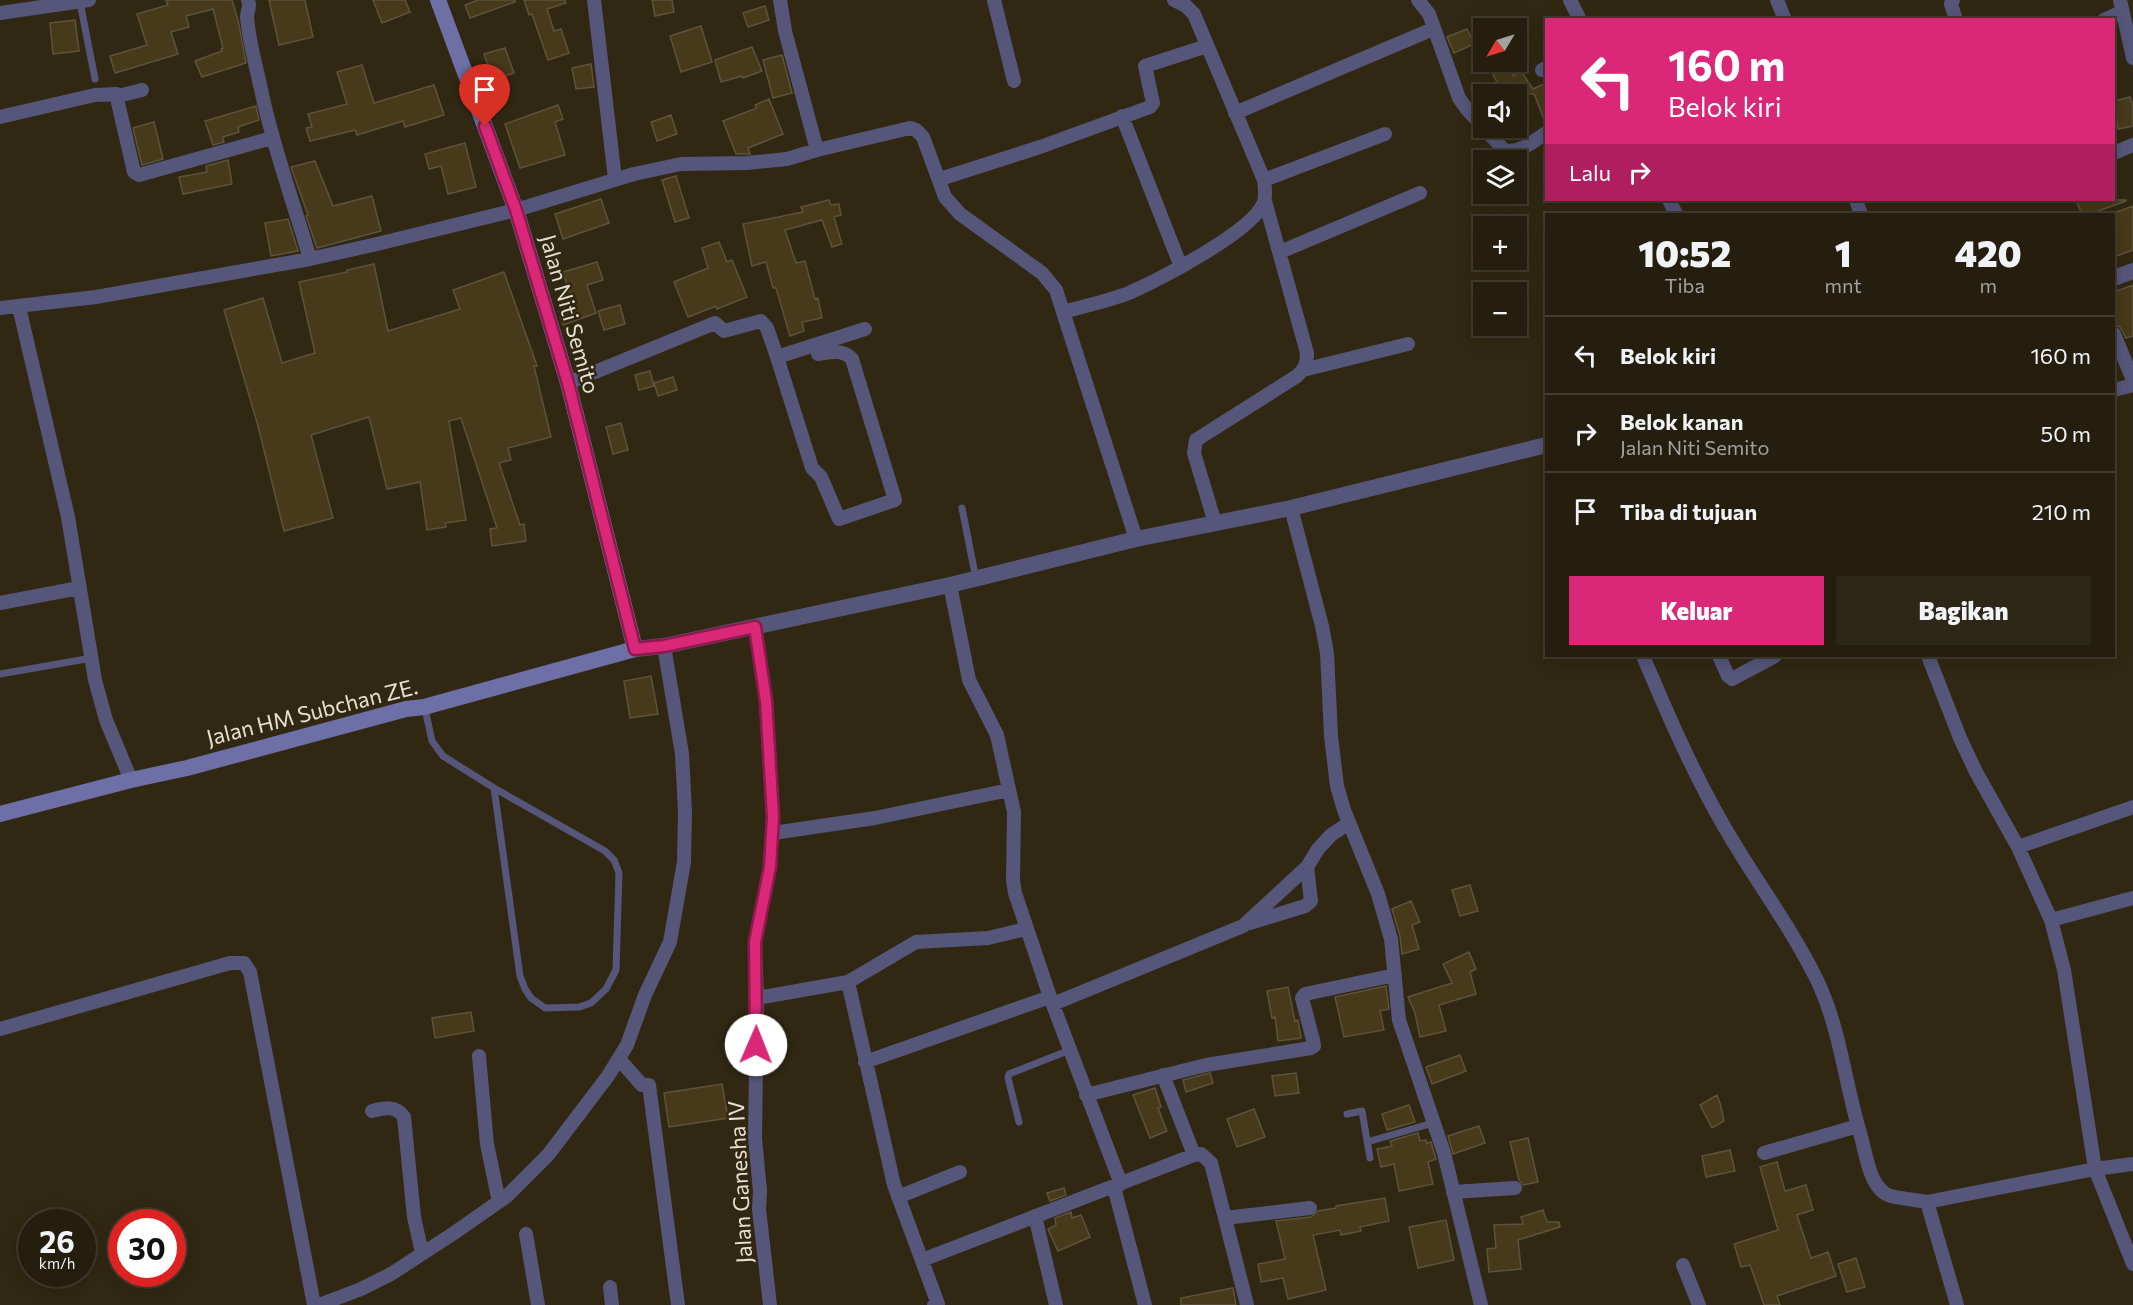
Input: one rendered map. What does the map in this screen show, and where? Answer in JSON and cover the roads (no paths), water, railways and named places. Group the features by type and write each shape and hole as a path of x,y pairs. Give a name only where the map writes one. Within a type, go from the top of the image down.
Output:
{"main road":[{"name":"Jalan Niti Semito","path":"438,0 516,210 568,383 635,649"},
{"name":"Jalan HM Subchan ZE.","path":"0,814 187,768 635,649"}],"street":[{"path":"248,0 250,8 247,15 251,42 272,138 309,259"},
{"path":"594,0 615,179"},
{"path":"780,0 785,31 817,150"},
{"path":"994,0 1014,81"},
{"path":"1174,0 1191,9 1264,180 1265,201 1307,353 1304,370 1297,376 1196,440 1194,453 1215,523"},
{"path":"1418,0 1429,14 1459,98 1504,150 1511,152 1518,150 1545,134"},
{"path":"1570,0 1579,18"},
{"path":"1777,0 1784,18"},
{"path":"1953,0 1951,4 1955,18"},
{"path":"0,12 84,1"},
{"path":"2106,18 2121,6 2133,58"},
{"path":"1235,112 1433,29"},
{"path":"940,179 1040,147 1152,105 1145,66 1207,46"},
{"path":"0,117 94,95 113,93 118,96 142,90"},
{"path":"118,96 134,172 139,175 272,138"},
{"path":"1122,116 1181,267"},
{"path":"0,308 96,297 309,259 516,210 615,179 681,164 777,160 910,128 924,137 945,197 960,214 1032,265 1049,280 1056,290 1136,538"},
{"path":"1264,180 1385,134"},
{"path":"2115,153 2133,145"},
{"path":"1280,252 1420,193"},
{"path":"1063,312 1127,293 1181,267 1249,223 1265,201"},
{"path":"2115,278 2133,270"},
{"path":"19,307 66,507 92,658 106,720 131,780"},
{"path":"568,383 715,323 724,331 761,321 767,328 812,468 820,475 839,519 894,500 852,359 844,353 818,354 816,345"},
{"path":"777,357 865,329"},
{"path":"2115,336 2133,380"},
{"path":"1304,370 1408,344"},
{"path":"2115,390 2133,385"},
{"path":"635,649 664,646 950,585 1136,538 1291,508 1545,445"},
{"path":"1291,508 1322,626 1328,662 1337,786 1384,913 1391,939 1399,1020 1444,1153 1481,1305"},
{"path":"950,585 969,680 994,728 1014,812 1013,880 1026,929 1117,1185 1145,1305"},
{"path":"0,603 80,588"},
{"name":"Jalan Ganesha IV","path":"755,627 766,701 773,817 770,867 755,942 757,998 755,1138 760,1191 759,1209 770,1305"},
{"path":"319,1305 361,1289 391,1274 499,1202 527,1178 548,1155 580,1114 627,1045 645,995 670,942 684,862 685,812 682,754 664,646"},
{"path":"1643,657 1702,788 1783,920 1817,982 1832,1018 1858,1126 1874,1179 1883,1192 1890,1196 1927,1202 2095,1169 2133,1164"},
{"path":"1719,657 1728,676 1732,679 1773,657"},
{"path":"1928,657 1960,738 1976,772 2018,847 2051,920 2064,970 2095,1169 2133,1264"},
{"path":"772,833 875,818 1009,790"},
{"path":"2018,847 2133,807"},
{"path":"1244,926 1307,867 1326,840 1349,823"},
{"path":"866,1062 1051,1001 1244,926 1305,906 1311,901 1307,867"},
{"path":"2051,920 2133,898"},
{"path":"757,998 848,982 916,942 988,938 1026,929"},
{"path":"0,1029 230,963 244,963 250,972 314,1305"},
{"path":"1086,1095 1206,1065 1311,1048 1314,1046 1313,1040 1302,998 1305,994 1395,975"},
{"path":"848,982 898,1197 937,1305"},
{"path":"479,1056 487,1144 499,1202"},
{"path":"619,1059 642,1085 649,1085 678,1305"},
{"path":"1163,1075 1194,1155"},
{"path":"372,1111 391,1108 399,1111 404,1117 414,1217 422,1253"},
{"path":"1764,1153 1858,1126"},
{"path":"922,1260 1201,1154 1211,1163 1247,1305"},
{"path":"898,1197 960,1172"},
{"path":"1453,1192 1515,1188"},
{"path":"1927,1202 1957,1305"},
{"path":"1226,1218 1310,1208"},
{"path":"1035,1216 1056,1305"},
{"path":"526,1234 538,1305"},
{"path":"1683,1264 1699,1305"},
{"path":"610,1287 612,1305"}],"lane":[{"path":"84,1 95,80"},
{"path":"962,508 976,579"},
{"path":"0,674 92,658"},
{"path":"424,706 432,741 443,756 494,788 605,851 617,866 619,873 616,970 606,989 591,1004 579,1007 545,1008 531,998 525,989 520,976 494,788"},
{"path":"1019,1122 1008,1078 1010,1074 1070,1050"},
{"path":"1347,1114 1362,1111 1370,1158"},
{"path":"1367,1142 1433,1124"}]}
